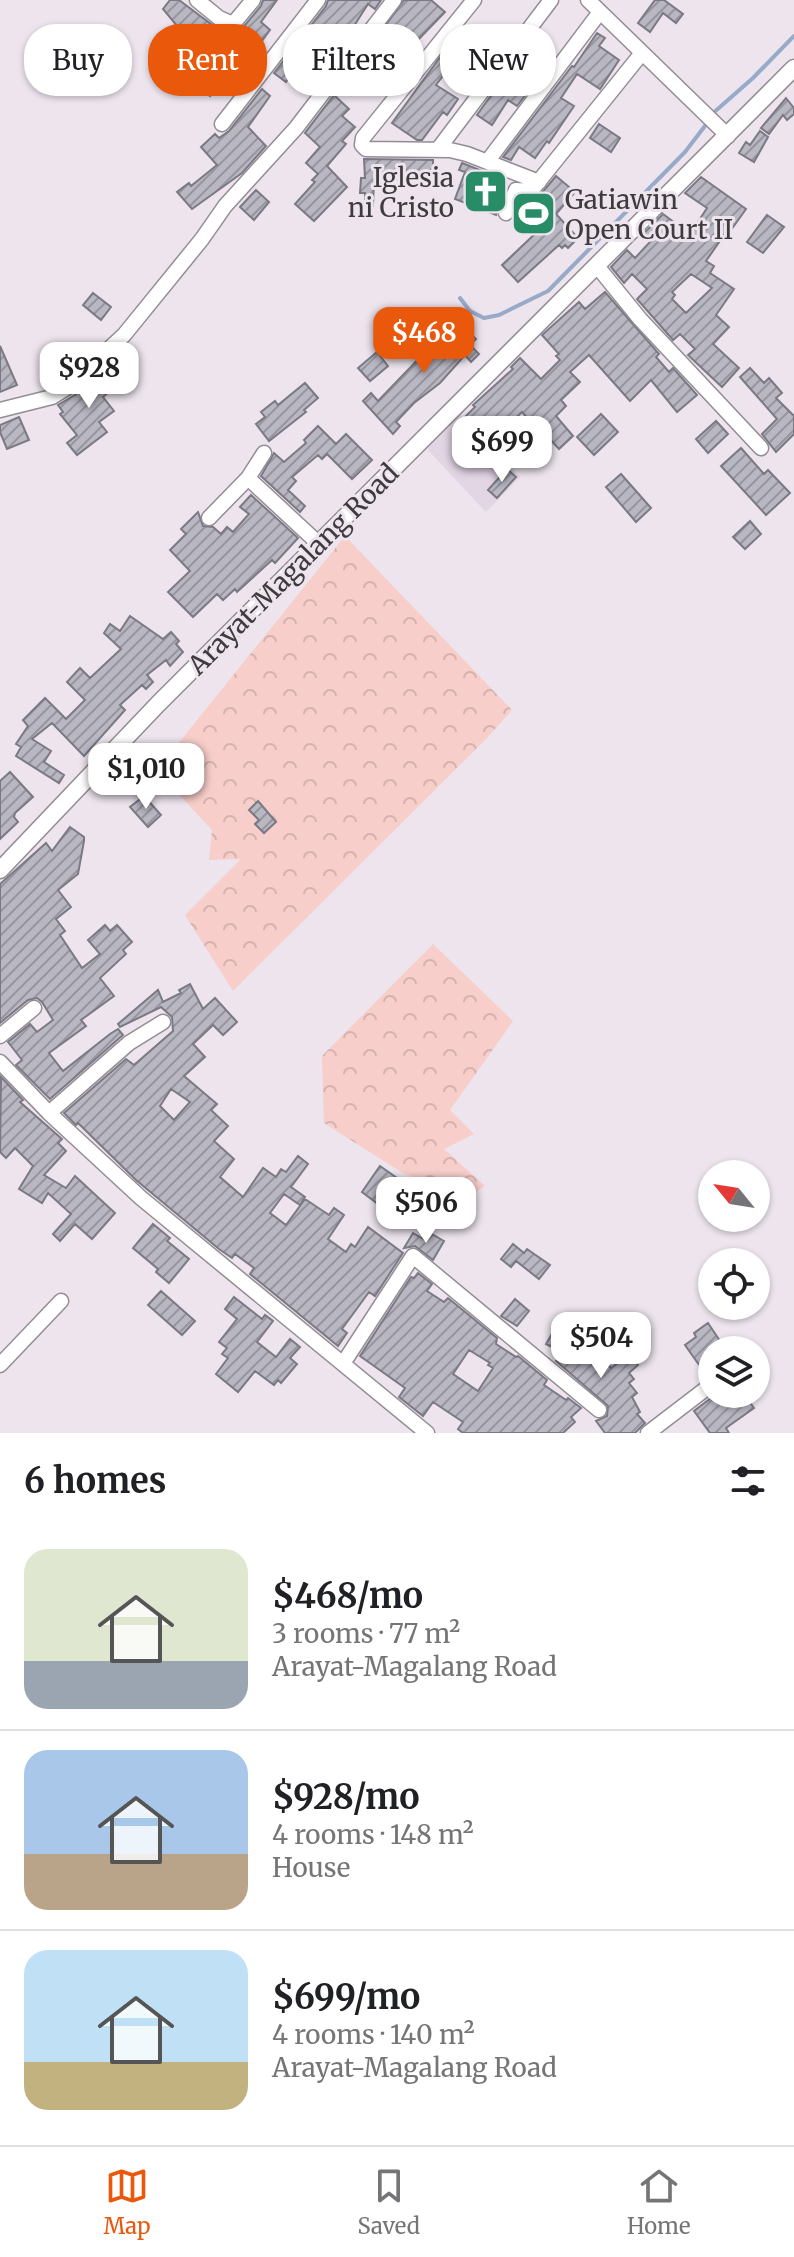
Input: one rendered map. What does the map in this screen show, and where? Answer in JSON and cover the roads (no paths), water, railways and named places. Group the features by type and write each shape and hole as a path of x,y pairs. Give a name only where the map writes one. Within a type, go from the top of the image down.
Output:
{"main road":[{"name":"Arayat-Magalang Road","path":"0,870 158,704 794,68"}],"street":[{"path":"197,0 219,18 233,24 253,0"},
{"path":"222,124 318,0"},
{"path":"0,410 52,397 68,387 124,335 225,206 296,128 394,0"},
{"path":"474,0 363,138 362,145 366,149 394,151 439,148 467,154 539,182"},
{"path":"439,148 551,0"},
{"path":"588,0 728,136"},
{"path":"487,162 600,12"},
{"path":"506,213 516,190 528,192 539,182 642,53"},
{"path":"597,266 640,319 761,448"},
{"path":"209,518 248,478 264,453"},
{"path":"248,478 319,544"},
{"path":"0,1036 34,1008"},
{"path":"49,1113 129,1043 163,1022"},
{"path":"0,1062 49,1113 141,1198 427,1433"},
{"path":"344,1362 413,1256 599,1410"},
{"path":"0,1365 61,1301"},
{"path":"648,1433 698,1395"}],"waterway":[{"path":"712,114 794,36"},
{"path":"460,298 470,311 484,318 499,315 548,291 685,152 708,122"}],"place":[{"name":"Iglesia ni Cristo","path":"485,192"},
{"name":"Gatiawin Open Court II","path":"534,214"}]}
